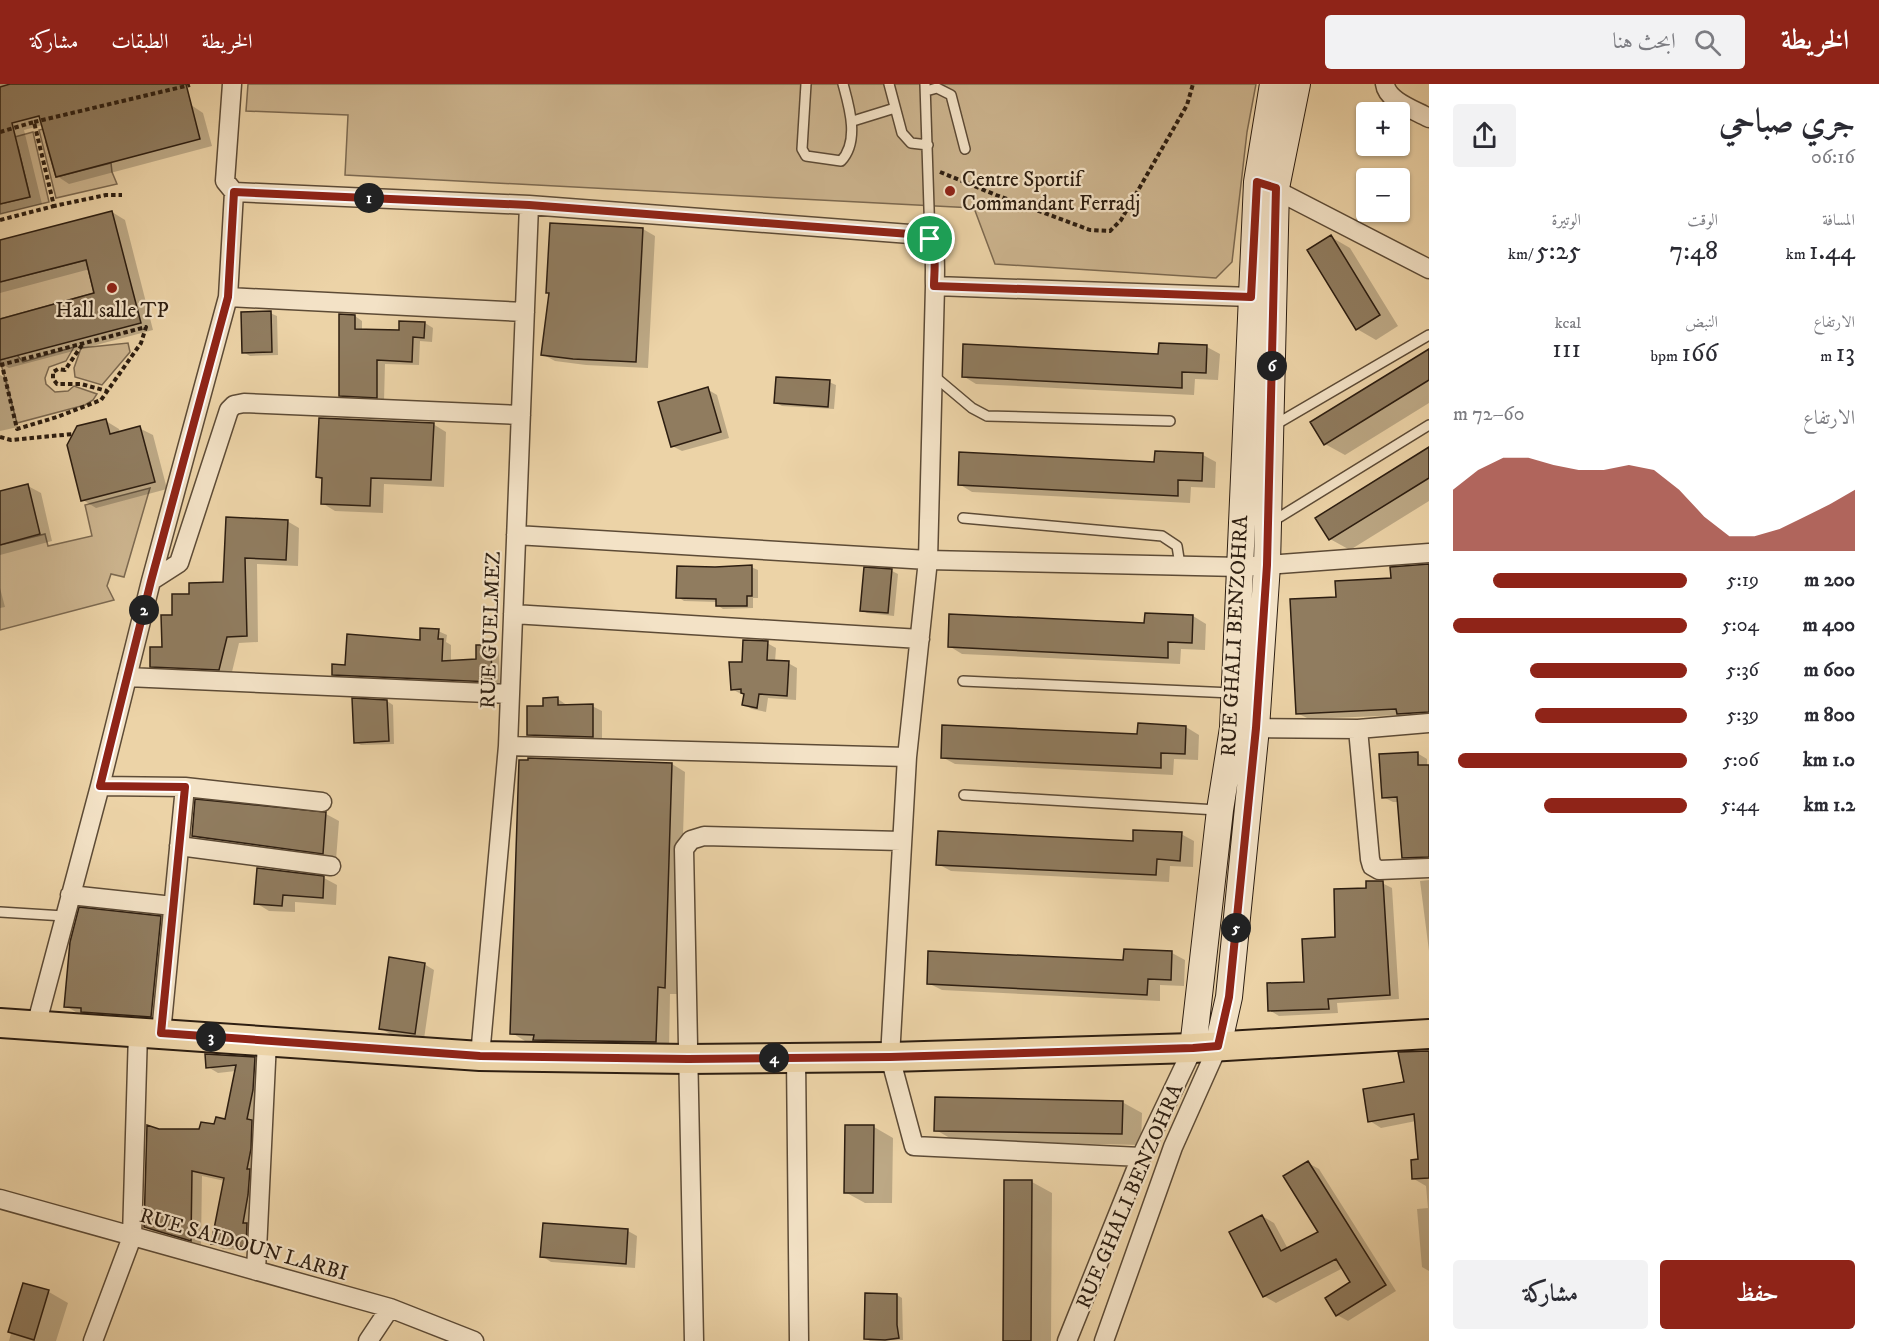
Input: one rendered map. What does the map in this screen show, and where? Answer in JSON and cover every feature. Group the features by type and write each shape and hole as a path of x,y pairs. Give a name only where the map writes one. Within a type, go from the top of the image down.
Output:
{"main road":[{"name":"RUE GHALI BENZOHRA","path":"1206,1047 1220,810 1245,728 1234,693 1251,297 1266,185 1273,84"},
{"name":"RUE GHALI BENZOHRA","path":"1206,1047 1229,997 1245,728 1267,565 1270,427 1266,185 1297,84"},
{"path":"0,1023 480,1056 688,1059 890,1057 1206,1047 1429,1034"}],"street":[{"path":"36,1026 69,895 100,786 151,581 228,297 234,192 225,182 232,84"},
{"path":"1385,84 1386,90 1392,97 1429,118"},
{"path":"1266,185 1429,269"},
{"path":"234,192 529,205 923,235 930,239 933,246 934,286 928,560 907,757 890,1057 914,1146 1141,1157"},
{"name":"RUE GUELMEZ","path":"480,1056 508,746 529,205"},
{"path":"934,286 1251,297"},
{"path":"228,297 525,312"},
{"path":"151,581 179,563 229,410 234,405 243,403 520,415"},
{"path":"516,535 928,560 1240,567 1429,554"},
{"path":"513,614 920,639"},
{"path":"127,677 510,694"},
{"path":"1245,728 1358,729 1429,723"},
{"path":"1358,729 1372,866 1378,870 1429,868"},
{"path":"508,746 907,757"},
{"path":"100,786 185,787 322,802"},
{"path":"93,1341 132,1237 150,1032 173,906 185,787"},
{"path":"694,1341 684,849 690,840 704,836 902,840"},
{"path":"179,846 331,867"},
{"path":"69,895 173,906"},
{"path":"256,1271 267,1041"},
{"name":"RUE GHALI BENZOHRA","path":"1067,1341 1141,1157 1206,1047"},
{"name":"RUE GHALI BENZOHRA","path":"1104,1341 1206,1047"},
{"path":"796,1058 799,1341"},
{"name":"RUE SAIDOUN LARBI","path":"0,1199 390,1308 474,1341"},
{"path":"368,1341 390,1308"}],"lane":[{"path":"806,84 802,149 806,156 841,160 847,155 853,121 843,84"},
{"path":"889,84 902,133 911,143 927,145"},
{"path":"930,239 926,87 937,88 951,95 965,149"},
{"path":"853,121 895,108"},
{"path":"1270,427 1429,334"},
{"path":"932,375 972,408 987,416 1170,421"},
{"path":"1268,524 1429,424"},
{"path":"963,518 1162,536 1177,546 1180,565"},
{"path":"963,681 1234,693"},
{"path":"964,795 1220,810"},
{"path":"0,912 64,916"}],"path":[{"path":"928,167 1090,230 1110,231 1121,220 1187,105 1193,84"},
{"path":"0,132 190,85"},
{"path":"34,122 54,206"},
{"path":"0,220 106,195 122,195"},
{"path":"146,327 141,343 101,400 17,429 1,365 83,344 146,327"},
{"path":"83,344 65,370 58,369 53,372 53,379 57,384 81,384 107,391"},
{"path":"0,437 10,440 73,434"}],"shaded area":[{"name":"Centre Sportif Commandant Ferradj","path":"248,84 1256,84 1247,132 1232,262 1216,278 995,264 974,208 345,175 348,115 246,111"},
{"path":"73,122 46,142 56,177 111,163 117,184 56,198 39,130"},
{"path":"33,132 49,202 0,214 0,204 30,197 18,147 0,141"},
{"path":"86,260 94,293 0,319 0,282"},
{"path":"128,343 130,352 102,385 75,377 74,368 81,348"},
{"path":"74,347 66,361 49,367 45,378 46,384 55,392 68,391 74,386 97,394 93,400 85,405 17,423 0,360 17,355 23,362"},
{"path":"150,488 124,577 111,574 107,586 114,600 0,630 0,545 45,534 48,546 92,536 85,505"}],"building":[{"path":"10,84 186,84 200,139 56,177 39,116 12,123 30,197 0,204 0,87"},
{"name":"Hall salle TP","path":"112,211 141,323 0,360 0,319 94,293 86,260 0,282 0,240"},
{"path":"550,223 643,228 636,362 541,355 549,293 546,293"},
{"path":"1331,235 1380,315 1356,330 1307,250"},
{"path":"271,311 272,352 242,353 241,312"},
{"path":"339,314 355,315 355,329 399,330 399,321 425,322 424,338 413,337 412,362 377,360 377,398 339,396"},
{"path":"1159,343 1207,345 1206,373 1182,372 1182,388 962,377 963,344 1158,354"},
{"path":"1429,349 1429,380 1324,445 1310,422"},
{"path":"776,377 830,380 828,407 774,403"},
{"path":"708,387 721,432 671,447 658,402"},
{"path":"319,418 434,423 431,480 371,478 370,506 321,504 322,478 316,477"},
{"path":"106,419 110,434 140,426 155,482 81,501 67,445 77,426"},
{"path":"1429,447 1429,478 1329,540 1315,518"},
{"path":"1155,451 1203,453 1202,481 1178,480 1178,496 958,485 959,452 1154,462"},
{"path":"28,484 40,534 0,545 0,491"},
{"path":"226,517 288,520 286,560 245,558 247,636 227,637 219,670 150,667 150,647 162,647 161,615 172,615 172,594 189,594 189,583 223,582"},
{"path":"1429,564 1429,712 1397,714 1396,709 1296,714 1290,599 1336,597 1335,581 1391,578 1390,567"},
{"path":"752,565 752,596 747,596 747,606 716,606 716,599 676,598 677,566"},
{"path":"864,567 892,569 888,613 860,611"},
{"path":"1145,613 1193,615 1192,643 1168,642 1168,658 948,647 949,614 1144,623"},
{"path":"420,628 439,629 438,639 443,639 442,661 476,659 476,645 491,645 492,682 332,675 332,664 345,665 347,634 420,640"},
{"path":"743,640 768,641 767,660 789,661 787,696 759,694 757,708 742,705 744,694 741,693 741,689 731,690 729,662 742,662"},
{"path":"558,697 558,705 593,704 593,737 527,735 527,706 543,706 543,698"},
{"path":"352,698 387,700 389,741 354,743"},
{"path":"1138,723 1186,726 1185,754 1161,753 1161,768 941,758 942,725 1137,734"},
{"path":"1418,752 1418,765 1429,765 1429,857 1402,858 1397,797 1382,798 1379,754"},
{"path":"528,758 672,763 665,988 658,987 656,1042 533,1040 534,1035 510,1034 519,760 528,760"},
{"path":"195,799 326,812 323,854 192,836"},
{"path":"1133,830 1182,832 1180,861 1157,859 1156,875 936,865 938,831 1133,841"},
{"path":"257,868 324,876 323,898 283,895 282,906 254,904"},
{"path":"1366,881 1383,881 1390,995 1328,999 1329,1009 1268,1011 1267,983 1304,982 1302,939 1335,937 1334,889 1366,888"},
{"path":"79,907 161,916 151,1017 81,1012 81,1008 64,1007 70,942"},
{"path":"1124,949 1172,951 1171,980 1148,979 1147,995 927,984 928,951 1123,960"},
{"path":"389,957 425,963 415,1034 379,1029"},
{"path":"1429,1051 1429,1178 1412,1179 1411,1160 1418,1159 1414,1114 1368,1122 1363,1089 1404,1082 1398,1052"},
{"path":"205,1054 255,1057 253,1090 247,1119 252,1120 251,1149 247,1169 250,1169 248,1195 243,1223 247,1223 246,1247 211,1244 224,1178 192,1171 191,1241 144,1227 147,1125 159,1129 199,1129 201,1122 214,1124 216,1117 225,1119 236,1065 206,1068"},
{"path":"935,1097 1123,1101 1122,1134 934,1131"},
{"path":"845,1125 874,1125 873,1193 844,1193"},
{"path":"1308,1161 1386,1285 1336,1316 1325,1298 1350,1282 1336,1259 1263,1297 1229,1232 1262,1215 1281,1251 1318,1232 1283,1176"},
{"path":"1004,1180 1032,1180 1031,1341 1003,1341"},
{"path":"543,1223 628,1229 626,1264 540,1257"},
{"path":"23,1283 49,1290 34,1340 8,1332"},
{"path":"865,1293 897,1294 899,1338 864,1339"}],"place":[{"name":"Centre Sportif Commandant Ferradj","path":"950,191"},
{"name":"Hall salle TP","path":"112,288"}],"route":[{"path":"1257,182 1276,188 1267,565 1256,728 1229,997 1218,1046 890,1057 688,1059 480,1056 161,1033 185,787 100,786 151,581 228,297 234,192 529,205 923,235 930,239 933,246 934,286 1251,297 1257,182"}]}
